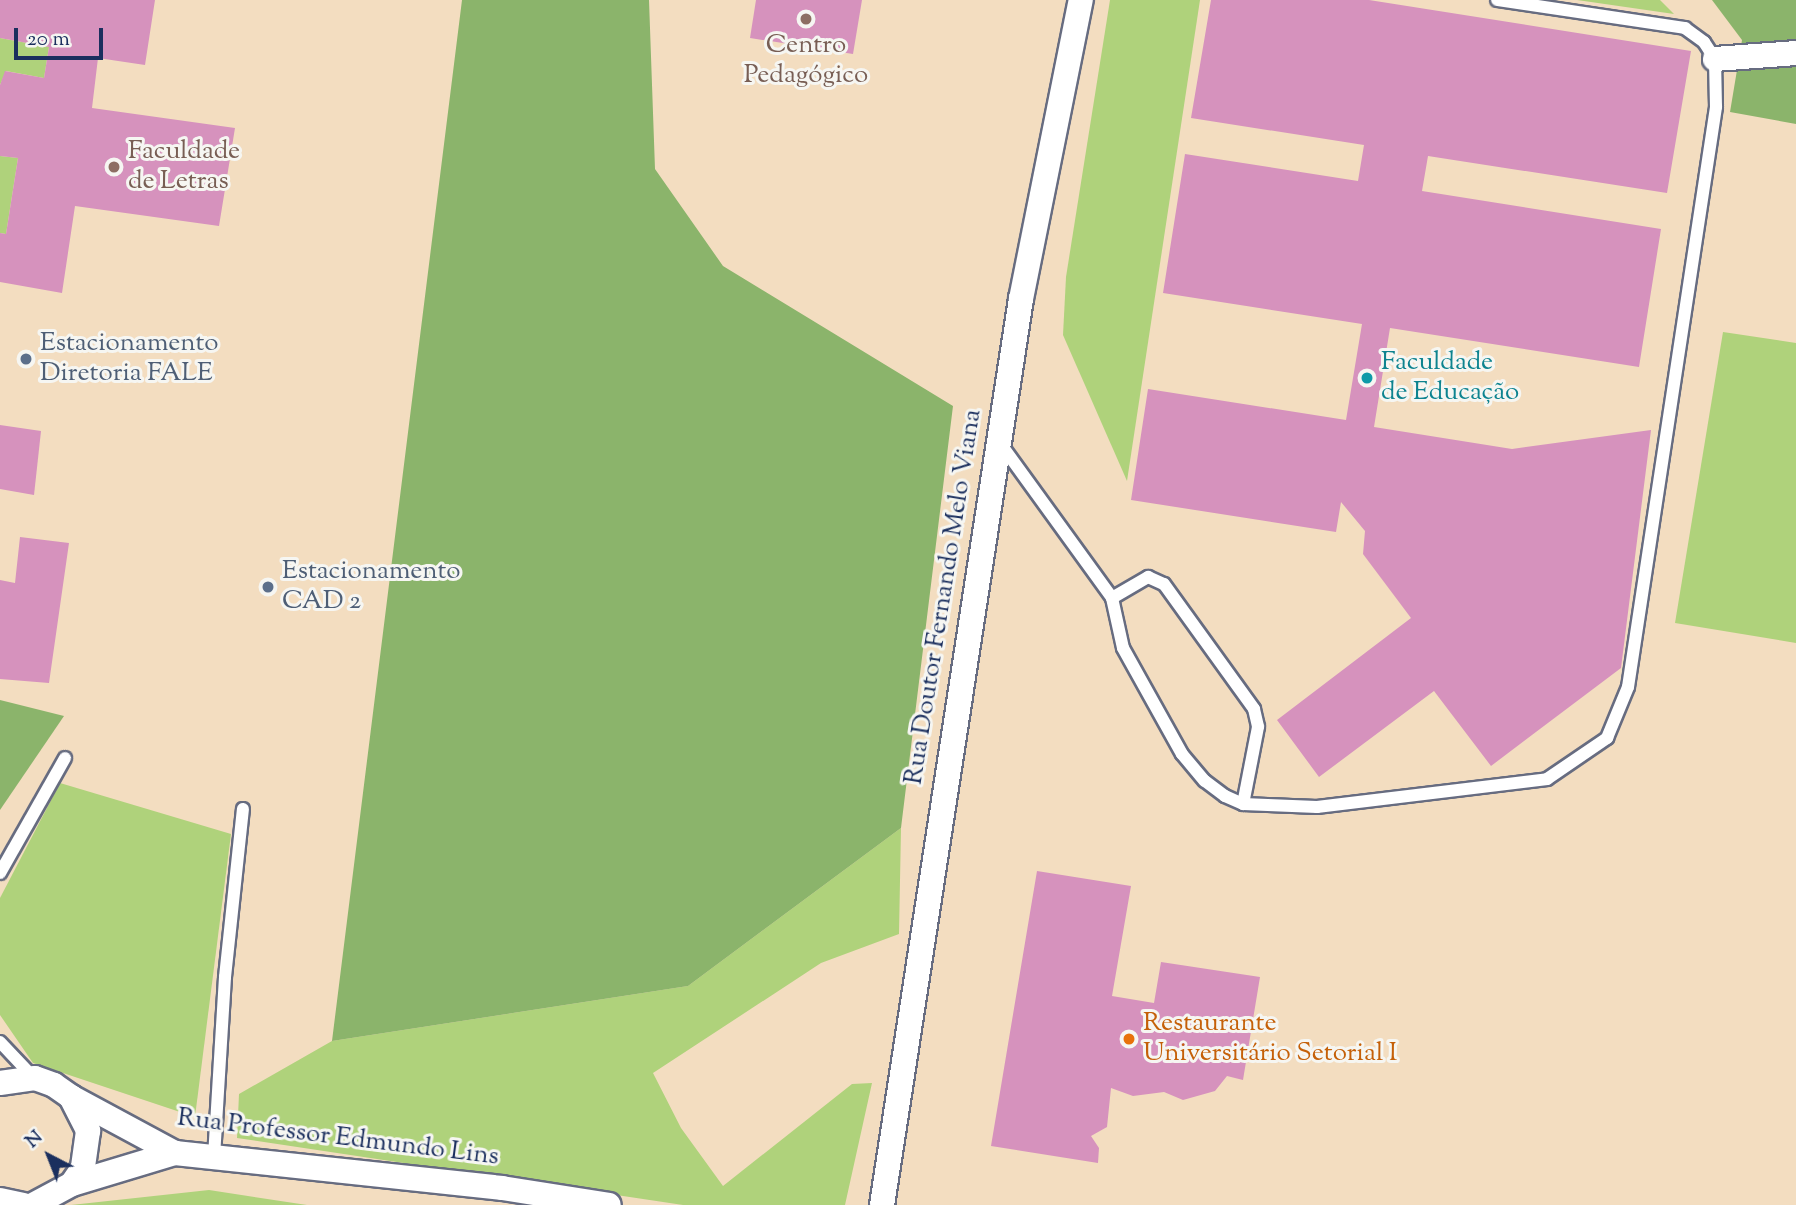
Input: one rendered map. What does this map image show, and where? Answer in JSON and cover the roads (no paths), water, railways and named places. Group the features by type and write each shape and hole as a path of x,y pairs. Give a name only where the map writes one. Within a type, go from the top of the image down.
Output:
{"street":[{"name":"Rua Doutor Fernando Melo Viana","path":"882,1205 1021,299 1081,0"},
{"path":"1715,59 1796,53"},
{"path":"0,1083 34,1078"},
{"name":"Rua Professor Edmundo Lins","path":"34,1078 175,1153 502,1188 609,1205"},
{"path":"71,1097 88,1131 86,1159 72,1184"},
{"path":"33,1205 40,1205 72,1184 175,1153"},
{"path":"0,1200 23,1205"}],"lane":[{"path":"998,441 1112,598 1123,648 1182,754 1205,781 1243,804 1317,807 1547,779 1607,738 1628,687 1716,107 1715,59 1704,42 1685,28 1497,0"},
{"path":"1112,598 1148,577 1164,584 1254,709 1258,727 1243,804"},
{"path":"0,873 65,758"},
{"path":"214,1157 225,977 243,809"},
{"path":"0,1042 34,1078"}],"place":[{"name":"Centro Pedagógico","path":"806,19"},
{"name":"Faculdade de Letras","path":"114,167"},
{"name":"Estacionamento Diretoria FALE","path":"26,359"},
{"name":"Faculdade de Educação","path":"1367,378"},
{"name":"Estacionamento CAD 2","path":"268,587"},
{"name":"Restaurante Universitário Setorial I","path":"1129,1039"}]}
